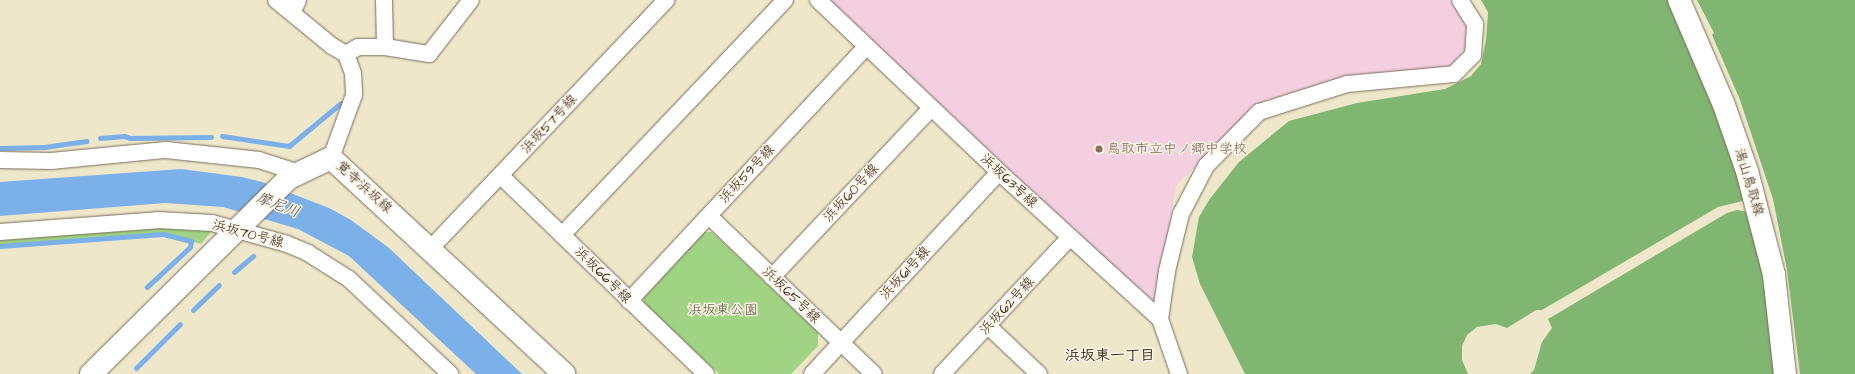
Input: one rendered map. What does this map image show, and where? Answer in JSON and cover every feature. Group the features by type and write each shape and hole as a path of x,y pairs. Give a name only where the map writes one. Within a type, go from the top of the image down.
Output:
{"street":[{"path":"276,0 295,6 332,46 346,54 353,73 354,95 331,158"},
{"path":"384,0 385,47"},
{"path":"346,54 358,47 385,47 429,54 471,0"},
{"name":"浜坂57号線","path":"431,248 501,176 666,0"},
{"path":"562,235 785,0"},
{"name":"浜坂63号線","path":"818,0 999,172 1160,319 1179,374"},
{"path":"1160,319 1167,271 1181,214 1206,166 1259,112 1347,84 1454,74 1473,55 1475,24 1460,0"},
{"name":"湯山鳥取線","path":"1679,0 1724,105 1747,171 1774,275 1786,374"},
{"name":"浜坂59号線","path":"629,301 866,47"},
{"name":"浜坂60号線","path":"772,277 931,108"},
{"path":"0,160 51,161 166,150 258,160 294,175"},
{"name":"覚寺浜坂線","path":"90,374 294,175 331,158 431,248 564,374"},
{"name":"浜坂61号線","path":"812,374 999,172"},
{"name":"浜坂66号線","path":"501,176 706,374"},
{"name":"浜坂65号線","path":"709,216 874,374"},
{"name":"浜坂70号線","path":"0,232 158,220 243,226 308,253 349,279 450,374"},
{"name":"浜坂62号線","path":"942,374 1070,237"},
{"path":"988,326 1039,374"}],"shaded area":[{"name":"鳥取市立中ノ郷中学校","path":"828,0 1451,0 1456,4 1469,29 1465,48 1452,68 1344,78 1268,99 1256,106 1176,186 1156,302 1151,303"}],"green space":[{"path":"1481,0 1668,0 1722,117 1747,200 1718,207 1542,310 1536,310 1507,328 1496,324 1477,327 1467,335 1462,346 1462,360 1468,374 1245,374 1200,284 1192,257 1199,217 1209,200 1239,162 1289,121 1357,103 1445,89 1471,76 1481,64 1486,40 1488,12"},
{"path":"1697,0 1855,0 1855,374 1800,374 1787,270 1773,199 1740,100 1712,35 1714,33"},
{"path":"1737,210 1749,212 1754,226 1771,326 1775,374 1530,374 1534,370 1542,342 1552,328 1548,319 1727,213"},
{"path":"143,225 212,231 201,244 163,234 0,246 0,236"},
{"name":"浜坂東公園","path":"701,232 712,232 818,332 818,346 791,374 719,374 644,304 643,292"}],"water":[{"name":"摩尼川","path":"181,169 242,177 262,182 329,208 351,220 389,248 522,374 476,374 349,256 298,229 223,207 165,203 0,216 0,182"}],"waterway":[{"path":"222,136 289,146 341,103"},
{"path":"100,138 124,136 130,138 211,137"},
{"path":"0,148 44,147 87,141"},
{"path":"0,246 163,234 191,241 190,247 147,287"},
{"path":"234,272 253,256"},
{"path":"193,310 219,285"},
{"path":"136,368 180,324"}],"place":[{"name":"鳥取市立中ノ郷中学校","path":"1099,149"}],"district":[{"name":"浜坂東一丁目","path":"1110,356"}]}
